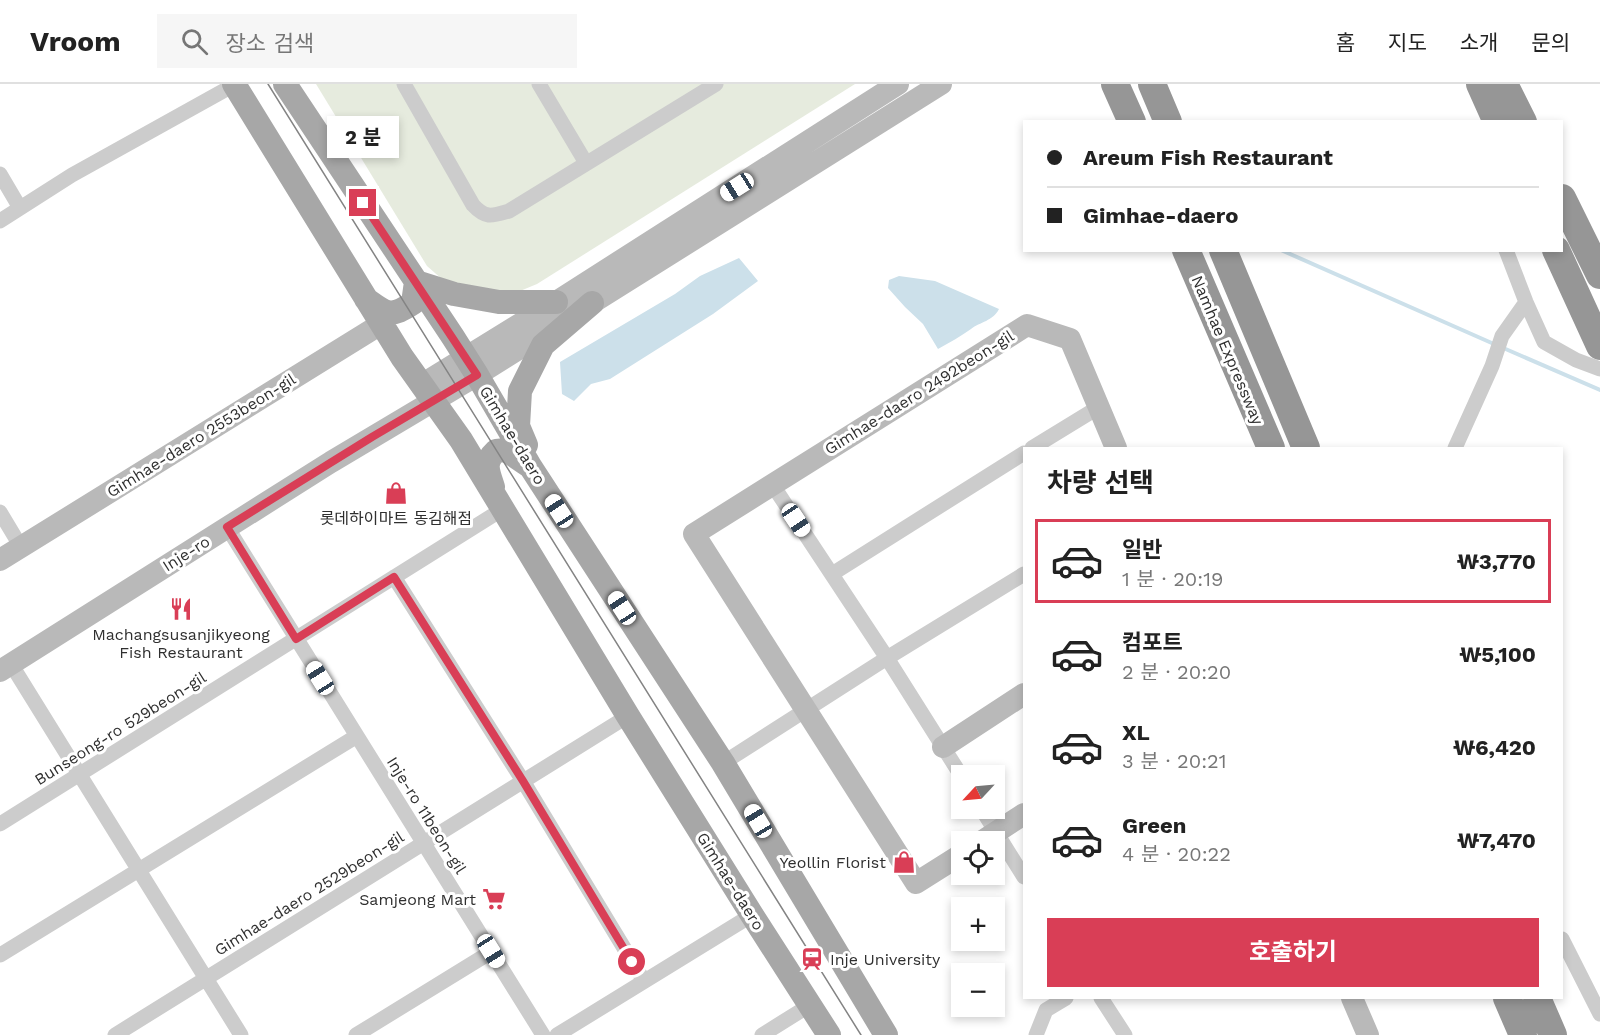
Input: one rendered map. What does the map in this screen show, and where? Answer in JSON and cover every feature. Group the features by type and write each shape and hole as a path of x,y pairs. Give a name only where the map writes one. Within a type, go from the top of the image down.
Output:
{"highway":[{"path":"1115,84 1131,120"},
{"path":"1152,84 1167,120"},
{"path":"1480,84 1496,120"},
{"path":"1504,84 1522,120"},
{"path":"1563,200 1600,275"},
{"name":"Namhae Expressway","path":"1187,252 1271,447"},
{"name":"Namhae Expressway","path":"1224,252 1306,447"},
{"path":"1557,252 1600,346"},
{"path":"1494,999 1509,1035"},
{"path":"1508,999 1523,1035"},
{"path":"1537,999 1553,1035"}],"main road":[{"name":"Gimhae-daero","path":"285,84 472,366 546,492 723,763 886,1035"},
{"name":"Gimhae-daero","path":"234,85 381,324 461,440 628,716 829,1035"},
{"path":"366,299 384,312 398,313 413,303 416,282 454,294 499,302 556,302"},
{"path":"546,492 518,426 520,391 543,345 592,303"},
{"path":"501,505 488,468 489,458 496,451 506,450 530,466"}],"street":[{"path":"404,84 473,205 482,214 493,216 509,211 716,84"},
{"path":"539,84 586,163"},
{"path":"472,366 556,302 898,84"},
{"path":"472,366 592,303 941,84"},
{"path":"0,221 72,175 234,85"},
{"path":"0,174 20,208"},
{"path":"1507,252 1544,342 1576,360 1600,369"},
{"path":"1455,447 1492,366 1500,340 1526,302"},
{"name":"Gimhae-daero 2553beon-gil","path":"0,560 381,324"},
{"name":"Gimhae-daero 2492beon-gil","path":"951,861 916,883 694,534 1027,325 1070,339 1116,447"},
{"name":"Inje-ro","path":"5,667 227,527 427,392 472,366"},
{"path":"1034,447 1099,407"},
{"path":"832,574 1023,454"},
{"path":"772,484 954,765"},
{"name":"Bunseong-ro 529beon-gil","path":"0,824 394,577 501,505"},
{"path":"0,512 21,547"},
{"name":"Inje-ro 11beon-gil","path":"227,527 543,1035"},
{"path":"723,763 1023,575"},
{"path":"394,577 523,781 644,981"},
{"path":"5,667 79,774 241,1035"},
{"path":"943,747 1023,695"},
{"name":"Gimhae-daero 2529beon-gil","path":"115,1035 628,716"},
{"path":"0,955 357,736"},
{"path":"998,831 1023,815"},
{"path":"1005,855 1023,876"},
{"path":"557,1035 752,915"},
{"path":"1563,941 1600,1014"},
{"path":"356,1035 491,951"},
{"path":"1036,1035 1046,1010 1064,999"},
{"path":"1102,999 1125,1035"},
{"path":"1352,999 1368,1035"},
{"path":"762,1035 810,1005"}],"shaded area":[{"path":"316,84 855,84 537,284 520,291 489,297 443,280 427,266"}],"water":[{"path":"739,258 758,281 713,314 610,379 591,384 574,401 562,394 560,362 675,294 700,276"},
{"path":"899,276 935,281 999,309 990,319 938,349 923,324 888,288 889,280"}],"waterway":[{"path":"1286,252 1494,344"},
{"path":"1501,347 1600,390"}],"tram line":[{"path":"268,84 861,1035"}],"place":[{"name":"롯데하이마트 동김해점","path":"396,493"},
{"name":"Machangsusanjikyeong Fish Restaurant","path":"181,609"},
{"name":"Yeollin Florist","path":"904,862"},
{"name":"Samjeong Mart","path":"494,899"},
{"name":"Inje University","path":"812,959"}],"route":[{"path":"363,203 477,375 227,527 296,639 394,577 523,781 632,962"}]}
